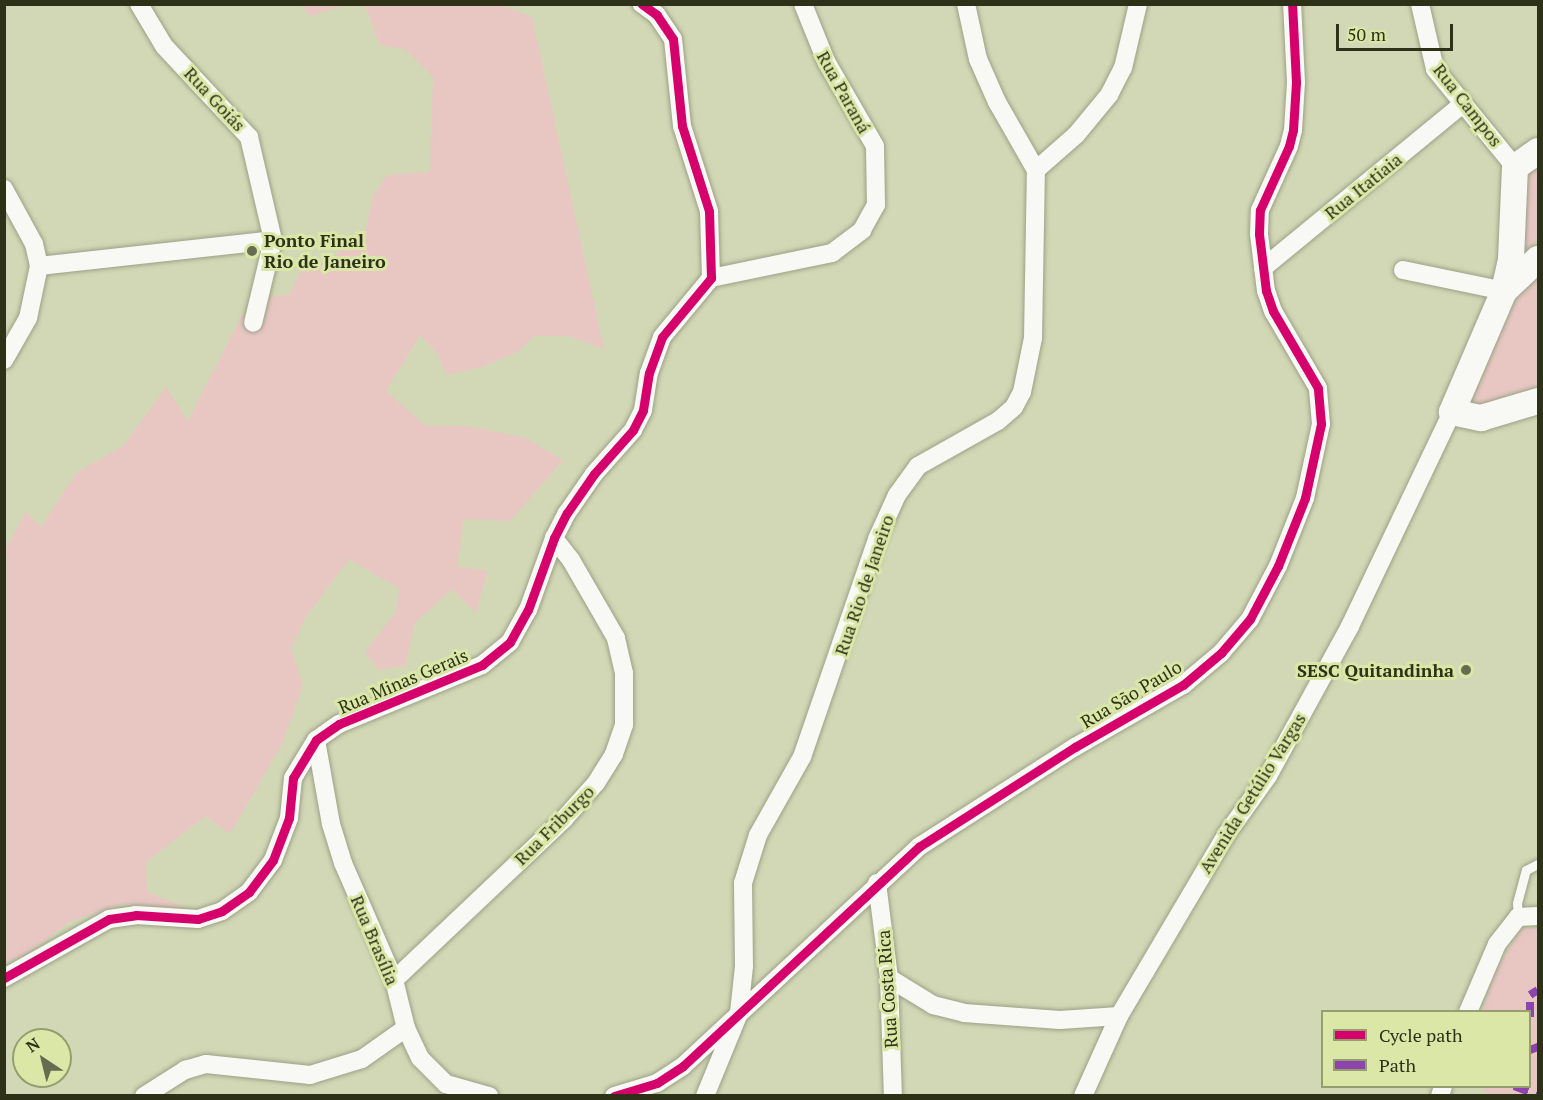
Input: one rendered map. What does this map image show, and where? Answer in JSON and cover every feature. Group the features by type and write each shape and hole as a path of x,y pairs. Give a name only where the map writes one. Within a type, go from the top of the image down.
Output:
{"street":[{"name":"Rua Goiás","path":"140,4 164,46 222,103 249,137 273,240 253,323"},
{"path":"642,4 657,15 673,39 682,126 709,211 711,278"},
{"name":"Rua Paraná","path":"711,278 832,254 862,230 876,205 874,146 826,61 803,4"},
{"path":"966,4 978,59 997,102 1036,170 1076,135 1109,94 1123,68 1138,4"},
{"name":"Rua São Paulo","path":"739,1013 877,883 920,846 1075,747 1184,685 1221,653 1250,618 1278,566 1305,498 1321,411 1318,388 1273,311 1263,268 1260,210 1289,146 1293,130 1296,82 1292,4"},
{"name":"Rua Campos","path":"1420,4 1435,69 1515,167"},
{"name":"Rua Itatiaia","path":"1263,268 1463,104"},
{"path":"1515,167 1539,151"},
{"name":"Avenida Getúlio Vargas","path":"1083,1095 1119,1016 1226,835 1284,746 1350,626 1452,412 1504,291 1511,260 1515,167"},
{"name":"Rua Rio de Janeiro","path":"705,1095 739,1013 744,966 743,883 758,835 802,757 893,503 918,466 998,421 1014,407 1022,392 1033,338 1036,170"},
{"path":"4,189 34,244 39,266 28,318 4,360"},
{"path":"39,266 273,240"},
{"name":"Avenida Getúlio Vargas","path":"1504,291 1539,258"},
{"path":"1403,270 1504,291"},
{"name":"Rua Minas Gerais","path":"4,978 109,919 136,915 198,919 222,912 249,892 273,860 289,818 292,778 316,740 339,724 452,680 489,660 510,642 528,610 554,538 594,474 633,430 643,410 649,373 662,337 711,278"},
{"path":"1452,412 1481,418 1539,401"},
{"name":"Rua Friburgo","path":"394,980 564,819 596,783 615,754 624,725 624,673 616,638 588,587 554,538"},
{"name":"Rua Brasília","path":"316,740 331,824 342,864 394,980 406,1028 420,1058 438,1079 455,1088 489,1095"},
{"name":"Rua Costa Rica","path":"877,883 889,978 893,1095"},
{"path":"1468,1010 1497,944 1518,917 1539,915"},
{"path":"889,978 933,1005 964,1014 1060,1020 1119,1016"},
{"path":"614,1095 657,1083 683,1066 739,1013"},
{"path":"144,1095 185,1070 206,1064 310,1075 362,1059 406,1028"}],"lane":[{"path":"1518,917 1517,903 1526,870 1539,864"}],"shaded area":[{"path":"302,5 348,5 310,16"},
{"path":"365,5 501,5 532,17 604,349 569,336 534,336 519,351 482,367 446,375 438,354 420,335 386,391 426,426 467,426 526,438 563,460 510,521 464,519 457,567 488,570 476,613 452,589 414,624 406,665 379,670 365,652 395,613 400,589 349,559 306,617 291,648 303,686 282,744 230,834 206,816 146,862 147,892 189,909 121,904 69,922 26,955 5,963 4,552 26,512 41,527 77,472 123,446 166,387 188,421 243,313 262,297 289,295 303,266 318,267 365,234 373,196 387,175 430,172 433,77 405,49 380,45"},
{"path":"1538,162 1538,239 1522,262 1526,174"},
{"path":"1538,273 1538,390 1513,393 1481,407 1473,403 1471,394 1515,301"},
{"path":"1538,927 1538,1095 1491,1095 1482,1088 1531,1088 1531,1010 1482,1010 1496,969 1522,928"}],"marked path":[{"path":"1530,1010 1530,995 1538,990"},
{"path":"1531,1050 1538,1047"},
{"path":"1519,1088 1538,1095"}],"cycle path":[{"path":"4,978 109,919 136,915 198,919 222,911 249,892 273,860 289,818 293,778 316,740 339,724 482,665 510,642 528,610 554,538 567,513 594,474 633,430 643,410 649,373 662,337 711,278 709,211 682,126 673,39 657,15 642,4"},
{"path":"614,1096 657,1083 683,1066 920,846 1075,747 1183,685 1221,653 1250,619 1278,566 1305,498 1321,424 1318,388 1273,311 1266,291 1259,234 1260,210 1289,146 1293,130 1296,82 1292,4"}],"place":[{"name":"Ponto Final Rio de Janeiro","path":"252,251"},
{"name":"SESC Quitandinha","path":"1466,670"}]}
